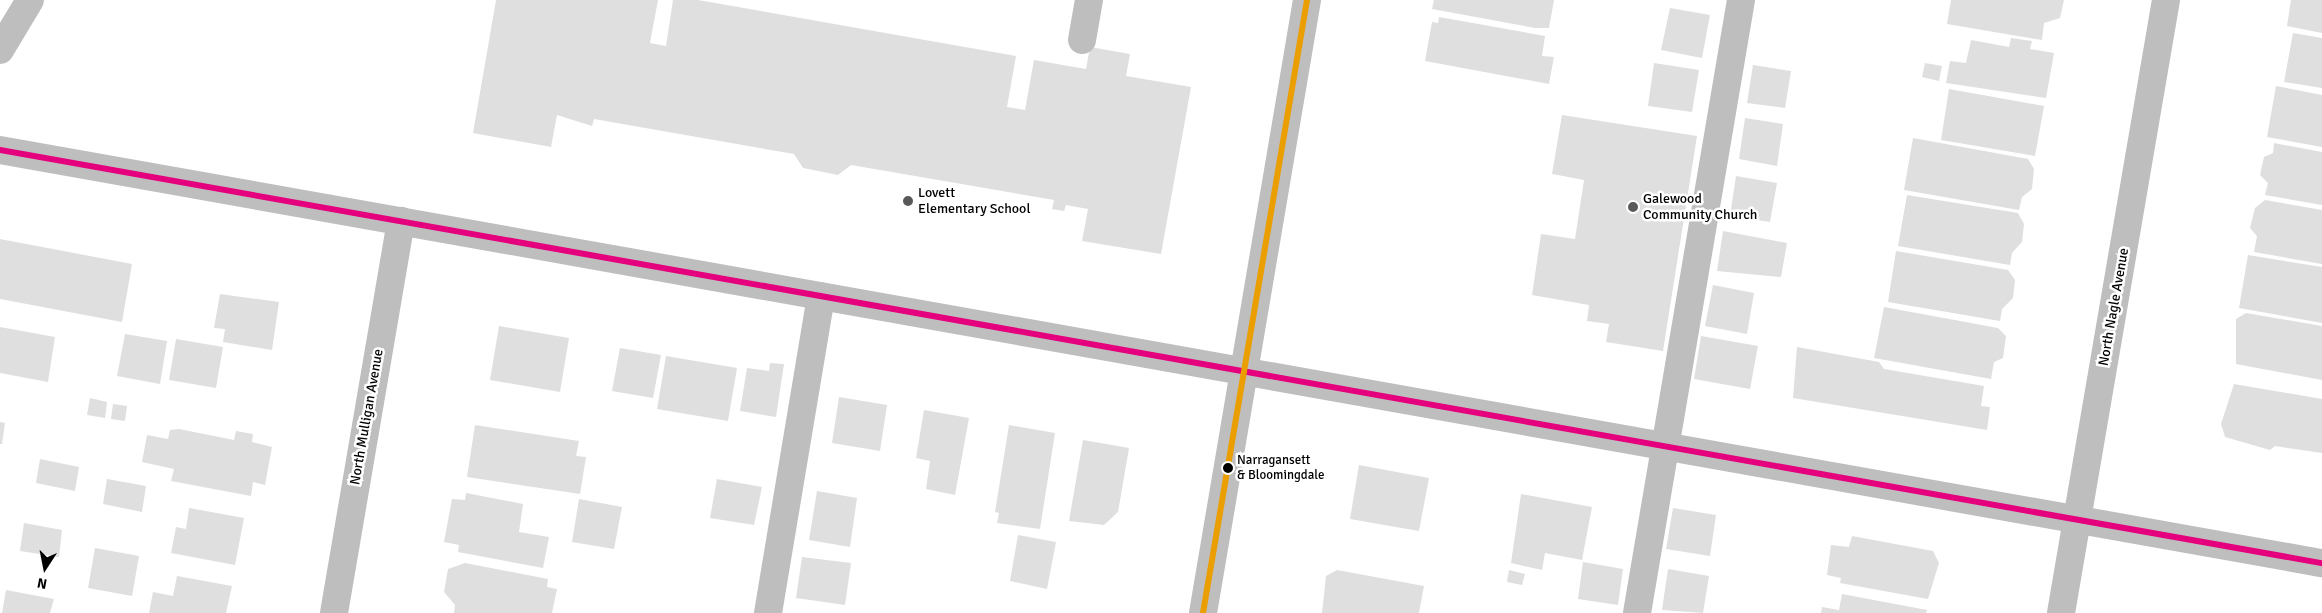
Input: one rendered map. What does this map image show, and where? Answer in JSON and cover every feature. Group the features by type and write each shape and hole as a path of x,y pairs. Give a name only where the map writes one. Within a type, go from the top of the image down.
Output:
{"street":[{"path":"0,50 30,0"},
{"path":"1082,40 1089,0"},
{"path":"1203,613 1307,0"},
{"path":"1637,613 1741,0"},
{"name":"North Nagle Avenue","path":"2061,613 2166,0"},
{"path":"0,150 2322,563"},
{"name":"North Mulligan Avenue","path":"334,613 400,221"},
{"path":"768,613 821,296"}],"building":[{"path":"496,0 658,0 650,43 666,46 673,0 698,0 1016,56 1007,107 1025,110 1034,60 1086,69 1090,47 1130,54 1126,76 1191,87 1161,254 1082,241 1088,209 1066,205 1064,211 1052,209 1054,200 851,165 838,175 803,168 794,154 594,119 592,126 557,115 551,147 473,133"},
{"path":"1434,0 1554,0 1549,28 1535,28 1432,9"},
{"path":"1951,0 2064,0 2060,18 2044,23 2042,40 1947,24"},
{"path":"2291,0 2322,0 2322,33 2287,26"},
{"path":"1670,8 1710,15 1702,58 1661,50"},
{"path":"1439,17 1545,36 1542,56 1554,57 1549,84 1425,61 1432,22 1438,23"},
{"path":"2293,33 2322,38 2322,88 2284,82"},
{"path":"2011,38 2032,41 2030,49 2054,53 2046,98 1946,83 1950,61 1966,63 1971,40 2009,47"},
{"path":"1654,63 1699,70 1692,112 1648,106"},
{"path":"1925,63 1942,66 1939,81 1922,77"},
{"path":"1753,65 1791,71 1785,108 1747,103"},
{"path":"2276,86 2322,95 2322,147 2267,137"},
{"path":"1949,89 2044,106 2035,156 1941,140"},
{"name":"Galewood Community Church","path":"1562,115 1697,136 1663,351 1606,342 1609,324 1587,321 1589,305 1532,295 1541,234 1575,239 1584,180 1552,174"},
{"path":"1745,118 1783,124 1777,166 1739,159"},
{"path":"1913,138 2028,159 2034,169 2032,189 2022,197 2019,210 1904,190"},
{"path":"2274,143 2322,152 2322,205 2265,195 2268,183 2260,175 2264,157 2273,153"},
{"path":"1736,176 1777,183 1770,222 1730,216"},
{"path":"1907,195 2018,213 2024,224 2022,242 2012,253 2010,265 1898,246"},
{"path":"2265,200 2322,210 2322,264 2254,252 2257,236 2250,228 2255,208"},
{"path":"1723,231 1787,243 1781,277 1717,271"},
{"path":"0,239 132,264 122,322 0,299"},
{"path":"1896,251 2008,270 2015,280 2013,298 2002,309 2000,321 1888,302"},
{"path":"2248,255 2322,267 2322,323 2239,308"},
{"path":"1713,285 1754,293 1747,334 1705,326"},
{"path":"220,294 279,302 272,350 223,342 225,329 214,328"},
{"path":"1884,307 1998,328 2006,336 2003,358 1994,362 1991,379 1874,358"},
{"path":"2246,313 2322,326 2322,380 2236,364 2236,319"},
{"path":"499,326 569,338 560,392 490,380"},
{"path":"0,327 55,337 48,382 0,373"},
{"path":"125,334 167,341 160,384 117,376"},
{"path":"1701,336 1758,346 1750,389 1694,379"},
{"path":"176,339 223,347 216,388 169,380"},
{"path":"1797,347 1879,362 1884,369 1984,386 1981,406 1990,407 1987,430 1793,398"},
{"path":"620,348 661,355 653,398 612,391"},
{"path":"666,356 737,368 728,421 657,409"},
{"path":"770,363 784,364 776,417 740,411 747,368 769,371"},
{"path":"2234,384 2322,399 2322,453 2275,446 2270,450 2225,437 2221,424"},
{"path":"839,397 887,405 880,451 832,443"},
{"path":"90,398 107,402 105,418 87,415"},
{"path":"113,404 127,406 125,421 111,419"},
{"path":"924,410 969,418 955,495 926,489 930,461 916,458"},
{"path":"0,422 5,423 2,444 0,444"},
{"path":"475,425 579,441 576,456 586,457 580,494 467,477"},
{"path":"1009,425 1055,433 1040,529 997,523 999,513 995,512"},
{"path":"179,429 234,440 236,431 253,434 252,442 272,447 265,485 253,482 251,496 171,481 174,469 142,462 147,435 168,439 170,430"},
{"path":"1083,440 1129,448 1118,512 1104,525 1069,521"},
{"path":"40,459 79,467 75,491 36,483"},
{"path":"1359,465 1429,478 1419,531 1350,519"},
{"path":"107,479 146,486 142,512 103,504"},
{"path":"717,479 762,487 754,525 710,518"},
{"path":"817,491 857,498 850,547 809,540"},
{"path":"466,493 523,504 519,532 549,537 543,568 458,552 459,545 444,542 452,499 465,500"},
{"path":"1521,494 1592,507 1582,560 1545,553 1542,570 1511,563"},
{"path":"579,499 622,507 614,549 572,542"},
{"path":"189,508 244,518 235,565 171,553 176,527 186,529"},
{"path":"1673,508 1716,515 1710,556 1666,549"},
{"path":"24,523 62,530 59,557 20,551"},
{"path":"1018,535 1056,542 1047,589 1010,581"},
{"path":"1852,536 1933,551 1939,563 1928,599 1840,583 1841,578 1827,575 1831,545 1849,547"},
{"path":"95,548 139,556 132,596 88,588"},
{"path":"802,557 851,563 845,605 796,598"},
{"path":"1583,562 1623,569 1618,605 1578,599"},
{"path":"465,563 548,579 547,587 557,589 552,613 454,613 455,605 444,592 448,569"},
{"path":"1668,569 1709,576 1703,613 1662,610"},
{"path":"1337,570 1424,586 1419,613 1322,613 1326,576"},
{"path":"1509,570 1525,574 1522,585 1507,582"},
{"path":"177,576 232,586 226,613 149,613 153,592 173,596"},
{"path":"6,590 54,599 50,613 2,613"},
{"path":"1842,594 1927,610 1926,613 1821,613 1822,607 1839,610"}],"transit line":[{"path":"1203,613 1307,0"},
{"path":"0,150 2322,563"}],"place":[{"name":"Lovett Elementary School","path":"908,201"},
{"name":"Galewood Community Church","path":"1633,207"},
{"name":"Narragansett & Bloomingdale","path":"1228,468"}]}
